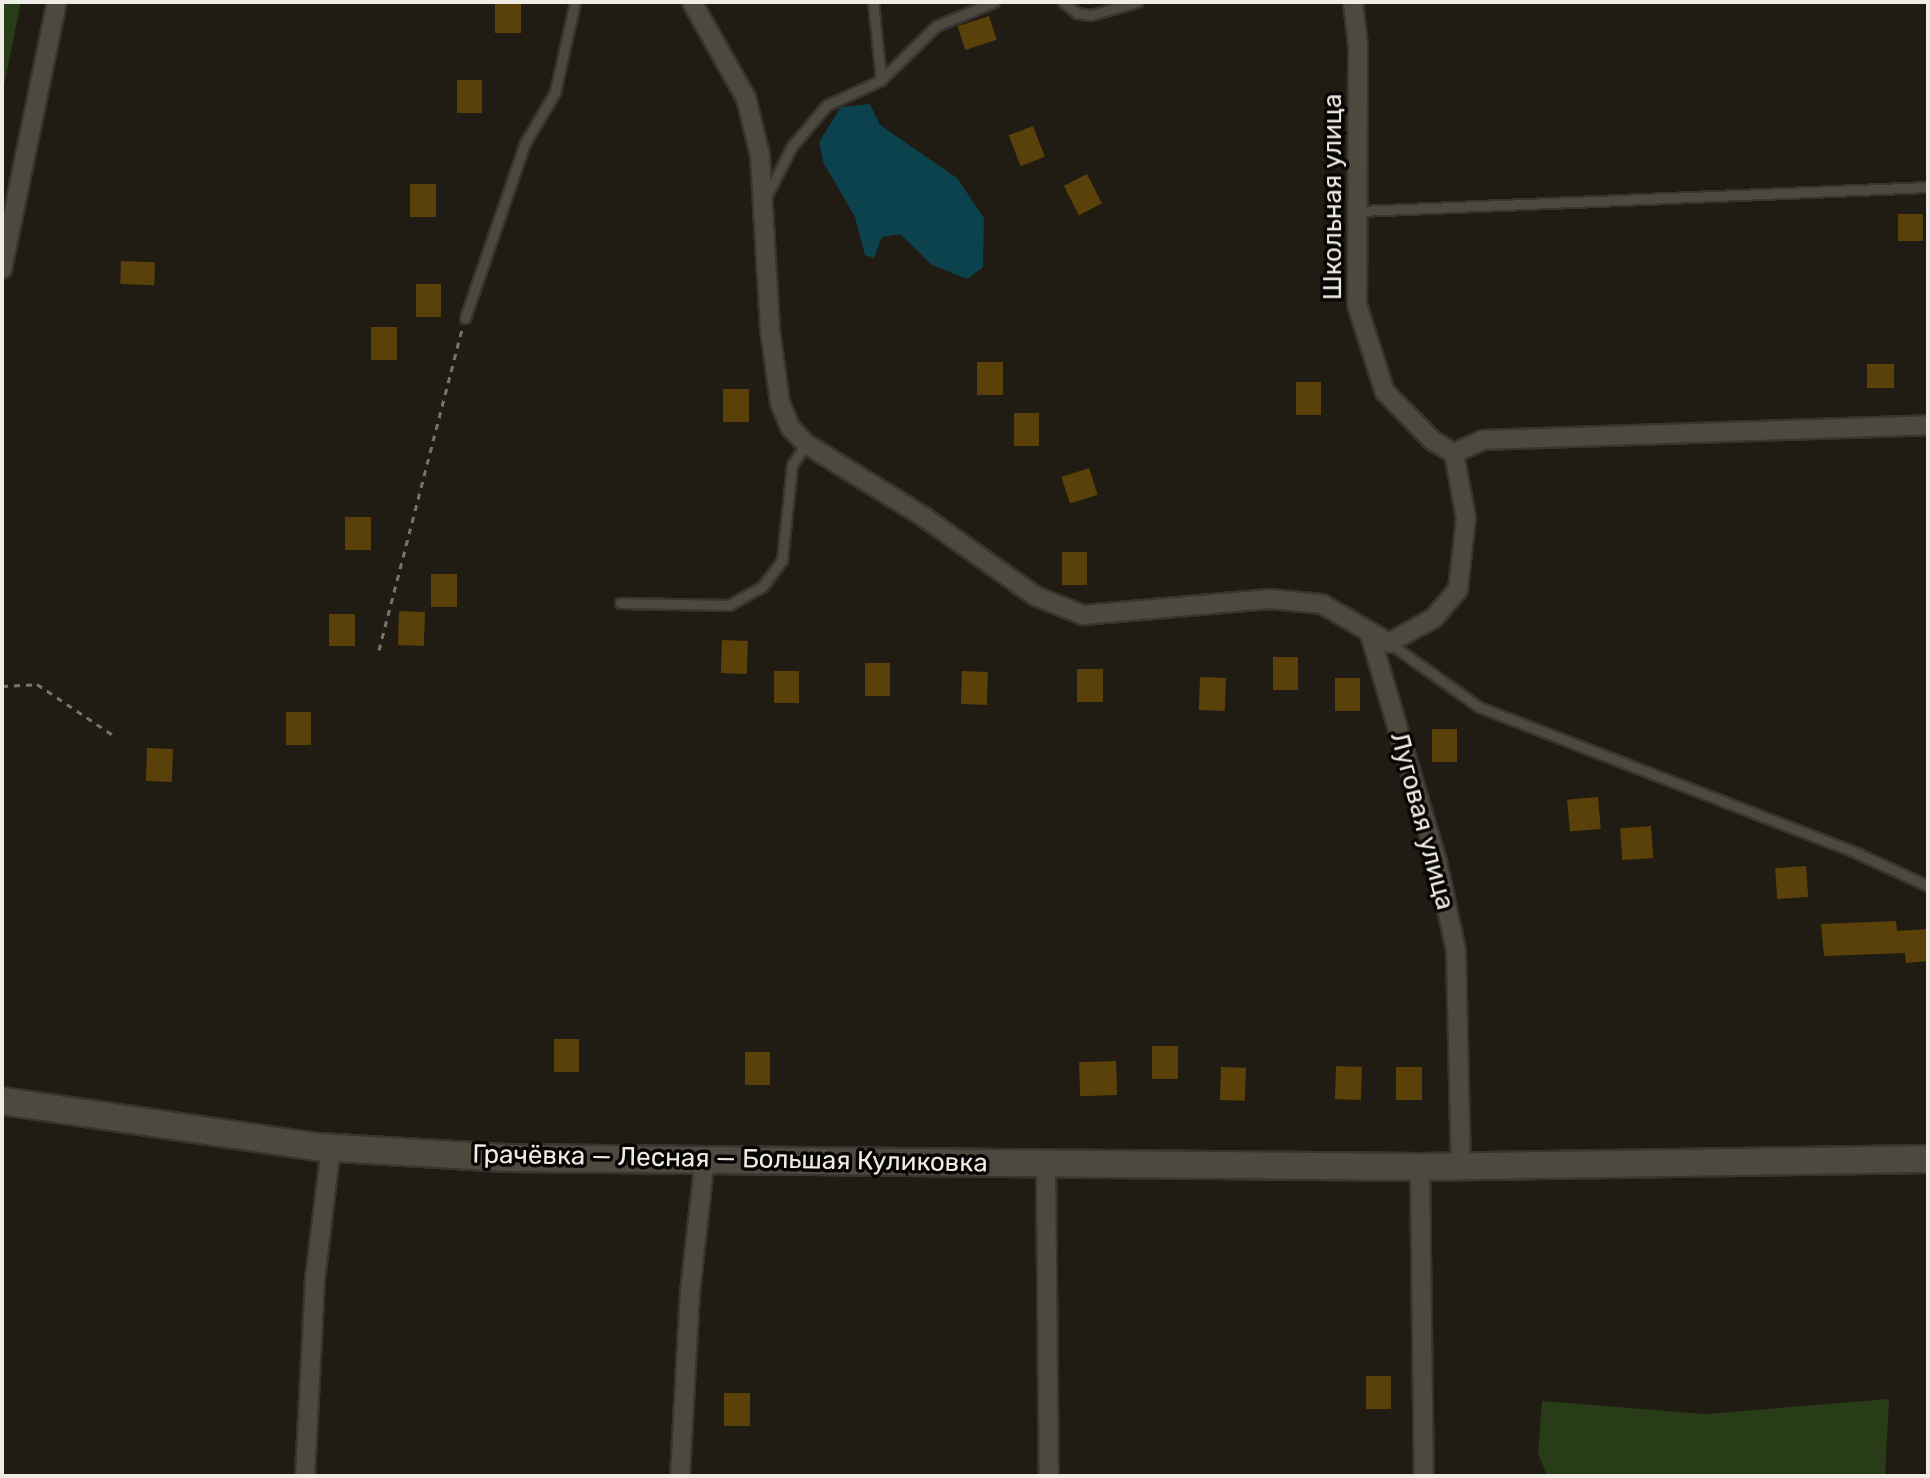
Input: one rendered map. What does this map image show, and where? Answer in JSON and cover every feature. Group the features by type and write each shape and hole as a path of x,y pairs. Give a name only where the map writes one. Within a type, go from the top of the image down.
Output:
{"street":[{"path":"2,269 57,2"},
{"path":"692,2 746,98 765,198 770,330 780,403 790,427 806,444 1056,608 1083,615 1270,599 1322,604 1389,643 1434,618 1458,589 1466,518 1454,453 1483,440 1928,425"},
{"name":"Школьная улица","path":"1353,2 1360,211 1357,305 1385,392 1433,441 1454,453"},
{"name":"Луговая улица","path":"1370,634 1437,862 1456,951 1461,1166"},
{"name":"Грачёвка — Лесная — Большая Куликовка","path":"2,1101 331,1147 508,1158 1461,1166"},
{"path":"305,1476 315,1279 331,1147"},
{"path":"680,1476 690,1292 705,1158"},
{"path":"1461,1166 1928,1159"},
{"path":"1046,1163 1049,1476"},
{"path":"1420,1167 1424,1476"}],"lane":[{"path":"465,318 525,143 555,92 575,2"},
{"path":"873,2 881,80"},
{"path":"765,198 792,146 827,105 881,80 936,26 994,2"},
{"path":"1063,2 1077,13 1091,15 1137,2"},
{"path":"1360,211 1928,187"},
{"path":"620,603 729,605 762,587 782,560 792,465 806,444"},
{"path":"1389,643 1479,707 1859,854 1928,886"}],"path":[{"path":"379,650 465,318"},
{"path":"2,686 37,684 116,737"}],"green space":[{"path":"2,2 21,2 2,95"},
{"path":"1889,1399 1885,1476 1547,1476 1538,1453 1542,1401 1705,1414"}],"water":[{"path":"870,104 880,125 957,178 984,218 983,267 967,279 932,265 900,234 882,237 874,258 865,255 855,217 823,162 819,142 841,107"}],"building":[{"path":"495,2 521,2 521,33 495,33"},
{"path":"989,16 997,40 965,50 958,26"},
{"path":"457,80 482,80 482,113 457,113"},
{"path":"1033,126 1045,157 1021,166 1009,135"},
{"path":"1087,174 1102,203 1079,215 1064,186"},
{"path":"410,184 436,184 436,217 410,217"},
{"path":"1898,214 1923,214 1923,241 1898,241"},
{"path":"121,261 155,262 154,285 120,284"},
{"path":"416,284 441,284 441,317 416,317"},
{"path":"371,327 397,327 397,360 371,360"},
{"path":"977,362 1003,362 1003,395 977,395"},
{"path":"1867,364 1894,364 1894,388 1867,388"},
{"path":"1296,382 1321,382 1321,415 1296,415"},
{"path":"723,389 749,389 749,422 723,422"},
{"path":"1014,413 1039,413 1039,446 1014,446"},
{"path":"1089,468 1098,495 1070,504 1061,477"},
{"path":"345,517 371,517 371,550 345,550"},
{"path":"1062,552 1087,552 1087,585 1062,585"},
{"path":"431,574 457,574 457,607 431,607"},
{"path":"399,611 425,612 424,646 398,645"},
{"path":"329,614 355,614 355,646 329,646"},
{"path":"722,640 748,641 747,674 721,673"},
{"path":"1273,657 1298,657 1298,690 1273,690"},
{"path":"865,663 890,663 890,696 865,696"},
{"path":"1077,669 1103,669 1103,702 1077,702"},
{"path":"774,671 799,671 799,703 774,703"},
{"path":"962,671 988,672 987,705 961,704"},
{"path":"1200,677 1226,678 1225,711 1199,710"},
{"path":"1335,678 1360,678 1360,711 1335,711"},
{"path":"286,712 311,712 311,745 286,745"},
{"path":"1432,729 1457,729 1457,762 1432,762"},
{"path":"147,748 173,749 172,782 146,781"},
{"path":"1598,797 1601,829 1570,832 1567,800"},
{"path":"1651,826 1653,858 1622,860 1620,828"},
{"path":"1806,866 1808,897 1777,899 1775,868"},
{"path":"1896,921 1897,931 1928,929 1928,961 1906,963 1905,953 1824,956 1821,924"},
{"path":"554,1039 579,1039 579,1072 554,1072"},
{"path":"1152,1046 1178,1046 1178,1079 1152,1079"},
{"path":"745,1052 770,1052 770,1085 745,1085"},
{"path":"1116,1061 1117,1095 1080,1096 1079,1062"},
{"path":"1336,1066 1362,1067 1361,1100 1335,1099"},
{"path":"1221,1067 1246,1068 1245,1101 1220,1100"},
{"path":"1396,1067 1422,1067 1422,1100 1396,1100"},
{"path":"1366,1376 1391,1376 1391,1409 1366,1409"},
{"path":"724,1393 750,1393 750,1426 724,1426"}]}
